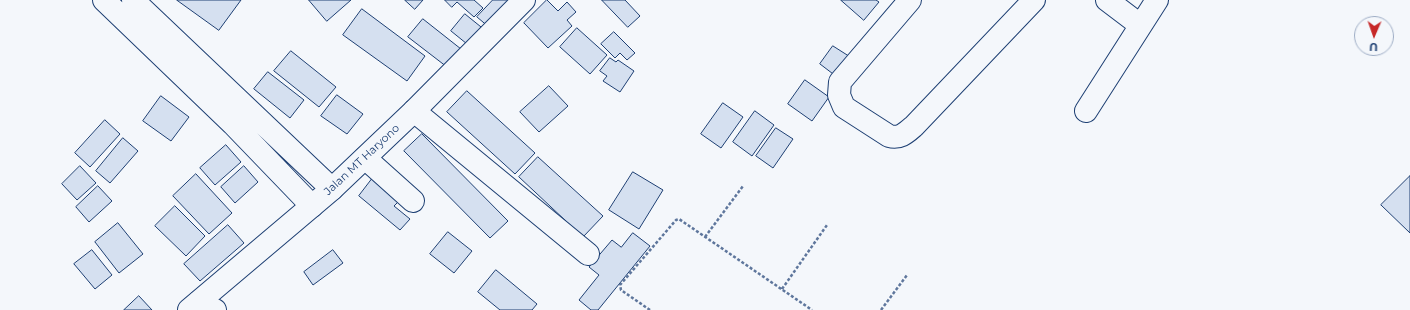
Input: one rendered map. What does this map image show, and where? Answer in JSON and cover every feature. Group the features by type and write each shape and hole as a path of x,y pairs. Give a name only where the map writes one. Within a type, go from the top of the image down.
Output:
{"street":[{"path":"104,0 233,124 312,206"},
{"path":"133,0 332,189"},
{"name":"Jalan MT Haryono","path":"201,307 365,158 414,111 524,0"},
{"path":"910,0 840,82 839,95 844,107 894,138 910,130 1034,0"},
{"path":"1107,0 1140,25"},
{"path":"1086,111 1157,0"},
{"path":"414,111 588,254"},
{"path":"365,158 413,201"}],"path":[{"path":"705,236 742,186"},
{"path":"650,310 621,290 620,286 676,220 679,219 812,310"},
{"path":"782,289 827,225"},
{"path":"881,310 907,275"}],"building":[{"path":"177,0 241,0 219,30"},
{"path":"309,0 351,0 327,21"},
{"path":"405,0 423,0 415,9"},
{"path":"445,0 474,0 483,8 474,17 457,2 452,7"},
{"path":"493,0 515,0 490,28 477,17"},
{"path":"547,0 558,11 567,2 576,12 567,20 572,26 548,48 524,23"},
{"path":"602,0 625,0 640,16 628,27"},
{"path":"841,0 876,0 879,2 864,20"},
{"path":"362,9 425,56 407,81 343,35"},
{"path":"465,14 486,31 472,48 451,31"},
{"path":"423,19 461,49 447,67 408,37"},
{"path":"577,28 607,55 590,74 560,47"},
{"path":"614,32 635,53 627,60 620,53 615,58 601,44"},
{"path":"833,46 855,60 841,80 820,64"},
{"path":"291,51 336,87 319,107 274,71"},
{"path":"610,58 616,62 618,60 634,71 620,92 603,81 607,76 600,71"},
{"path":"268,72 304,100 290,118 254,89"},
{"path":"805,80 829,97 812,121 788,104"},
{"path":"549,86 568,106 539,132 520,112"},
{"path":"467,91 535,153 515,174 447,112"},
{"path":"337,95 363,114 347,134 321,116"},
{"path":"161,96 189,117 171,141 143,121"},
{"path":"723,103 743,117 721,148 701,134"},
{"path":"755,111 774,125 752,156 733,142"},
{"path":"105,120 120,134 90,167 75,153"},
{"path":"776,128 793,139 773,168 756,156"},
{"path":"422,134 508,221 490,238 404,151"},
{"path":"123,138 138,151 110,183 96,171"},
{"path":"226,145 241,162 215,185 200,168"},
{"path":"538,157 603,216 583,237 519,177"},
{"path":"80,166 96,183 77,200 62,184"},
{"path":"244,166 258,182 235,203 221,187"},
{"path":"633,172 663,190 639,229 609,210"},
{"path":"196,174 232,213 209,234 173,196"},
{"path":"1410,176 1410,233 1381,205"},
{"path":"372,179 399,201 394,206 410,219 400,230 359,196"},
{"path":"98,186 112,201 89,222 76,207"},
{"path":"175,206 205,236 186,256 155,226"},
{"path":"118,223 143,254 119,273 95,242"},
{"path":"228,225 244,243 200,281 184,264"},
{"path":"448,232 472,251 454,273 430,254"},
{"path":"633,233 650,246 598,310 591,310 579,300 599,275 589,267 612,240 621,247"},
{"path":"92,250 112,275 95,289 74,264"},
{"path":"333,250 343,263 313,285 304,272"},
{"path":"496,270 537,304 532,310 500,310 478,292"},
{"path":"139,296 152,310 124,310"}]}
